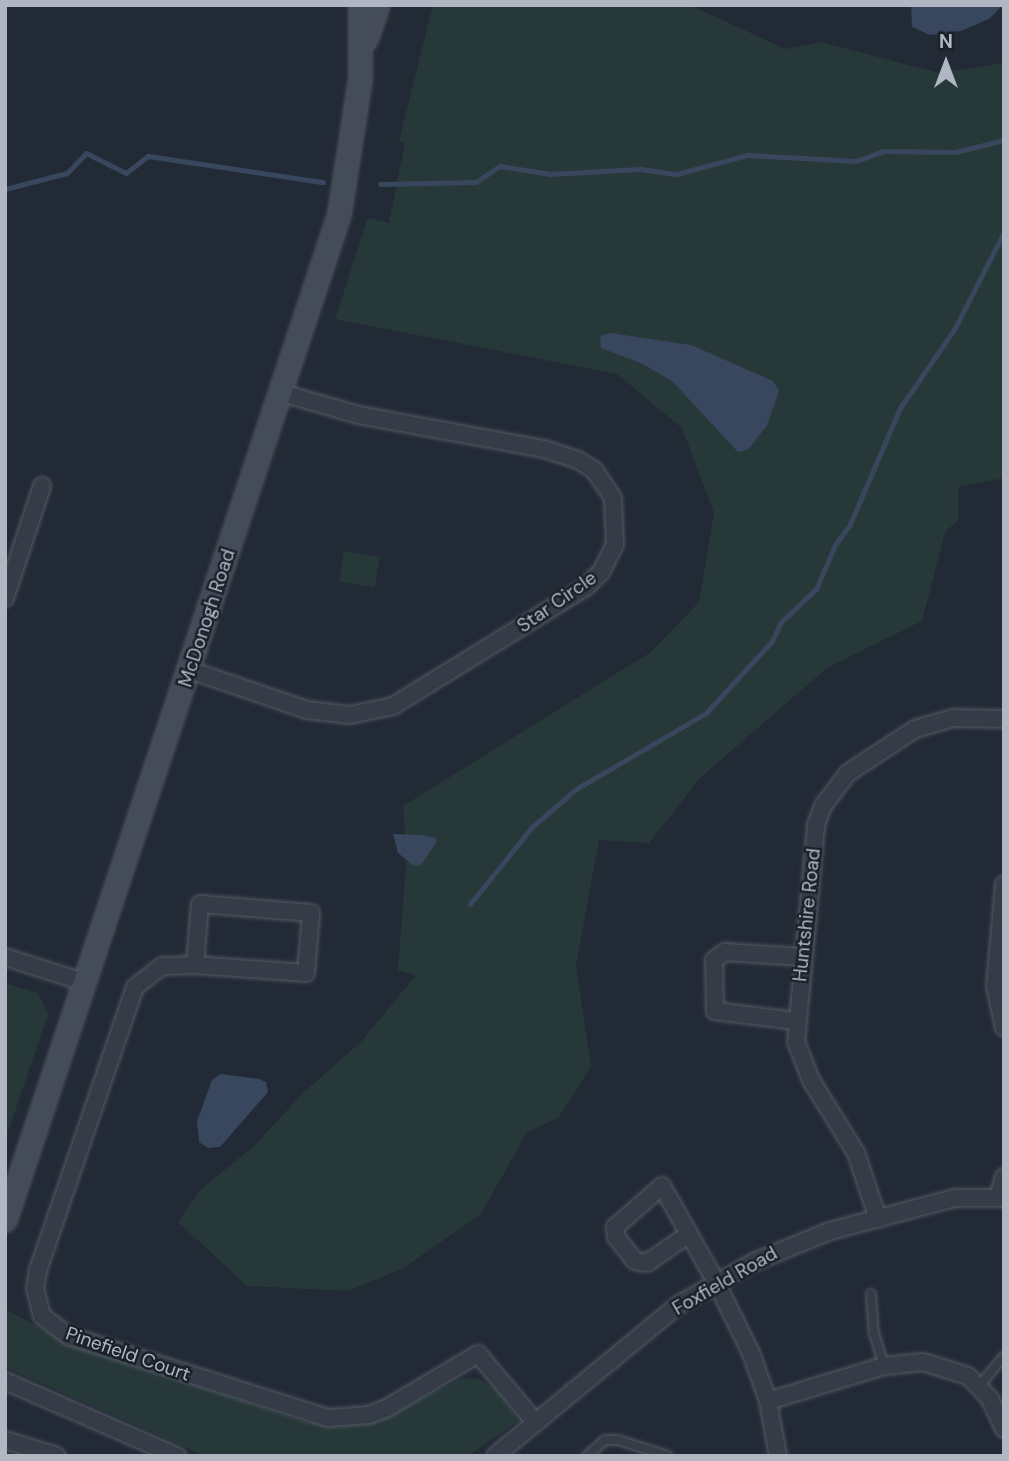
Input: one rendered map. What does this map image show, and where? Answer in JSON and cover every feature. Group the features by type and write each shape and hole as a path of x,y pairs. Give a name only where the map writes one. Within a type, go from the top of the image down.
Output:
{"main road":[{"name":"McDonogh Road","path":"5,1220 282,393 339,214 352,149 361,54 360,5"},
{"path":"361,54 378,5"}],"street":[{"name":"Star Circle","path":"190,670 307,710 350,715 393,706 586,587 601,572 615,544 612,498 594,470 578,460 544,449 359,415 282,393"},
{"path":"5,598 43,486"},
{"name":"Huntshire Road","path":"878,1219 850,1142 802,1060 796,1021 816,825 834,787 866,760 915,729 953,718 1004,719"},
{"path":"1004,884 995,986 1004,1028"},
{"name":"Pinefield Court","path":"195,965 200,904 311,913 306,973 195,965 162,966 147,974 128,1001 38,1270 35,1288 43,1316 69,1336 328,1418 369,1415 387,1408 478,1354 536,1423"},
{"path":"796,1021 715,1011 714,960 725,952 802,957"},
{"path":"5,957 86,983"},
{"name":"Foxfield Road","path":"495,1456 668,1312 716,1282 788,1245 955,1198 1001,1198 1004,1177"},
{"path":"689,1234 647,1263 635,1261 615,1237 615,1227 662,1186 689,1234 716,1282 768,1401 778,1456"},
{"path":"768,1401 884,1366 940,1365 968,1376 979,1386 1004,1429"},
{"path":"5,1381 177,1456"},
{"path":"5,1440 57,1456"}],"lane":[{"path":"871,1294 874,1333 884,1366"},
{"path":"979,1386 1004,1356"},
{"path":"587,1456 605,1440 618,1440 668,1456"}],"shaded area":[{"path":"433,5 690,5 785,49 821,42 939,73 1004,63 1004,478 958,487 958,520 945,532 922,621 827,668 700,778 649,843 599,840 576,965 591,1067 558,1118 527,1132 481,1214 402,1269 348,1291 247,1286 178,1222 199,1191 254,1146 304,1092 361,1042 416,975 398,970 407,851 403,806 651,652 699,602 714,513 682,428 617,374 335,319 368,218 389,223 405,142 399,141"},
{"path":"344,551 380,557 375,587 339,582"},
{"path":"5,983 38,993 48,1014 5,1141"},
{"path":"5,1309 67,1342 301,1421 347,1426 369,1423 463,1378 478,1379 495,1388 520,1420 468,1456 206,1456 5,1367"}],"water":[{"path":"911,5 1003,5 989,19 961,31 930,35 912,27"},
{"path":"610,333 691,345 773,381 779,391 767,425 749,449 738,452 673,382 643,364 601,348 600,336"},
{"path":"393,834 422,835 436,838 436,843 421,865 414,866 398,853"},
{"path":"220,1074 259,1079 266,1082 268,1092 220,1147 208,1148 199,1142 197,1121 212,1080"}],"waterway":[{"path":"380,184 476,182 500,166 550,174 640,169 677,174 747,155 856,161 883,151 955,152 1004,140"},
{"path":"5,189 67,173 86,153 126,173 148,156 323,182"},
{"path":"470,904 532,827 576,789 706,713 772,641 781,622 816,589 835,545 850,524 900,408 955,328 1004,232"}]}
